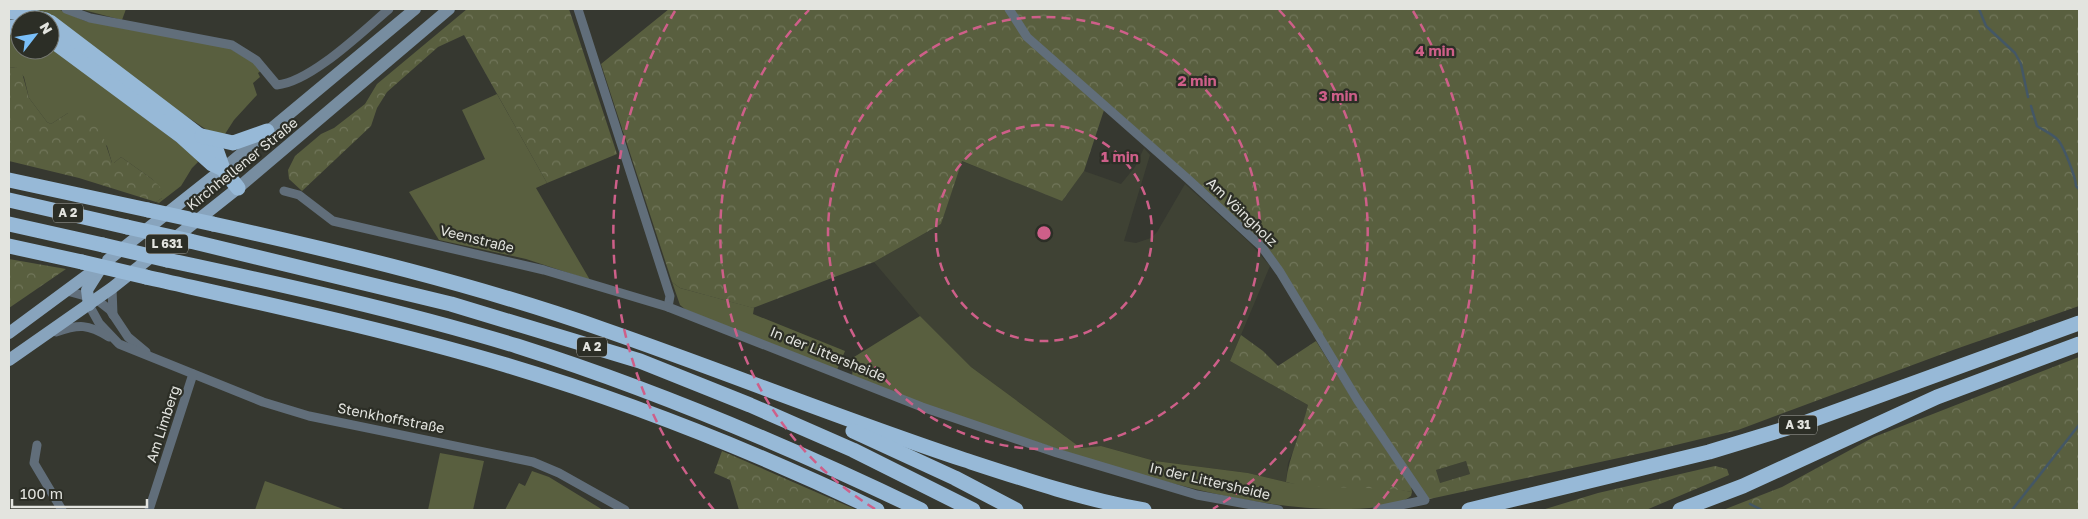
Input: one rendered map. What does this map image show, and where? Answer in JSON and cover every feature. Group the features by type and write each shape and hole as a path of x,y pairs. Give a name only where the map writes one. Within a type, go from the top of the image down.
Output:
{"highway":[{"path":"60,30 200,136 217,152 223,168 238,188"},
{"path":"60,46 86,63 189,142 212,164 223,168"},
{"path":"200,136 233,143 267,131"},
{"path":"9,175 57,190"},
{"path":"9,180 332,250 459,283 602,329 869,427 1006,474 1144,510"},
{"name":"A 2","path":"9,200 190,241 451,304 640,361 750,405 853,450 973,510"},
{"name":"A 2","path":"9,224 102,261 167,260 285,285 516,346 640,389 839,471 921,510"},
{"path":"9,246 414,339 507,366 597,394 771,462 877,510"},
{"name":"A 31","path":"1509,500 1709,452 1804,423 2079,323"},
{"name":"A 31","path":"1680,510 1743,486 1937,397 2079,344"},
{"path":"672,354 867,437 955,478 1016,510"},
{"path":"723,444 839,471"},
{"path":"1469,510 1509,500"},
{"path":"1480,510 1509,500"}],"main road":[{"name":"Kirchhellener Straße","path":"9,333 223,168 415,9"},
{"name":"Kirchhellener Straße","path":"9,360 48,334 90,300 112,288 238,188 449,9"},
{"name":"Kirchhellener Straße","path":"90,300 89,286 102,261"}],"street":[{"path":"66,9 90,18 232,45 256,60 277,85 286,84 330,58 389,9"},
{"path":"578,9 670,296 668,307"},
{"name":"Am Vöingholz","path":"1009,9 1027,37 1262,247 1280,272 1358,401 1425,500 1377,510"},
{"name":"Veenstraße","path":"284,191 299,195 333,220 544,270 668,307"},
{"path":"112,288 113,315"},
{"name":"Stenkhoffstraße","path":"66,290 90,300 113,315 128,337 150,356"},
{"name":"Stenkhoffstraße","path":"90,300 99,323 119,344 263,402 309,416 533,462 559,472 625,510"},
{"name":"In der Littersheide","path":"668,307 988,431 1197,495 1279,510"},
{"name":"Kirchhellener Straße","path":"48,334 76,325 94,329 119,344"},
{"name":"Am Limberg","path":"149,510 193,374"},
{"path":"37,445 34,463 62,510"}],"shaded area":[{"path":"1144,148 1150,155 1124,241 1136,243 1151,238 1157,232 1185,184 1249,242 1270,266 1230,361 1308,405 1303,429 1288,463 1286,482 1248,473 1155,461 1101,446 1081,448 971,367 920,316 874,262 941,224 961,161 1062,200 1084,171 1121,184 1135,167"},
{"path":"1466,461 1470,474 1440,483 1436,470"}],"green space":[{"path":"25,9 58,9 85,21 229,48 256,64 261,71 258,73 260,77 253,83 257,95 234,120 225,134 216,136 60,32 60,10"},
{"path":"80,9 126,9 122,20"},
{"path":"467,9 569,9 617,154 547,183 464,35 438,47 387,92 377,108 371,126 302,191 289,179 288,170 295,156 321,134 334,128 365,104 377,84"},
{"path":"669,9 2079,9 2079,306 1953,350 1738,430 1651,451 1425,500 1262,247 1105,107 1084,171 1062,201 962,161 941,224 874,262 753,308 680,288 672,282 601,64","holes":["1466,461 1470,474 1440,483 1436,470"]},
{"path":"9,31 10,60 60,60 60,54 194,155 198,162 181,186 159,203 156,202 162,198 162,192 152,179 121,157 112,163 107,146 68,113 51,124 47,122 29,98 24,77 16,67 9,68"},
{"path":"16,67 21,69 29,98 47,122 51,124 68,113 82,111 102,133 112,163 121,157 160,187 162,198 156,202 79,178 9,161 9,68"},
{"path":"497,94 547,183 536,188 590,280 526,259 439,240 409,192 485,159 462,110"},
{"path":"9,259 66,269 9,308"},
{"path":"672,282 680,288 754,308 753,314 845,351 837,370 686,310 680,305"},
{"path":"920,316 971,367 1081,448 1101,446 1155,461 1248,473 1290,483 1339,487 1386,487 1412,492 1411,496 1400,502 1379,507 1340,509 1258,502 1215,494 1132,472 1055,448 928,405 852,376 854,357"},
{"path":"1241,335 1263,351 1278,366 1316,341 1361,413 1411,486 1412,492 1380,488 1317,487 1286,482 1290,462 1308,405 1230,361"},
{"path":"2079,357 2079,510 1723,510 1782,487 1874,437"},
{"path":"722,451 857,510 739,510 730,480 714,473"},
{"path":"440,453 484,461 473,510 428,510"},
{"path":"1715,466 1727,469 1729,475 1646,510 1542,510 1598,493"},
{"path":"532,471 549,477 603,510 505,510 519,483 525,486"},
{"path":"265,481 346,510 255,510"}],"waterway":[{"path":"1979,9 1986,26 2015,53 2021,64 2028,97"},
{"path":"2031,106 2037,126 2053,135 2060,142 2069,161 2076,186 2079,189"},
{"path":"2012,510 2079,425"},
{"path":"1750,504 1762,510"}]}
